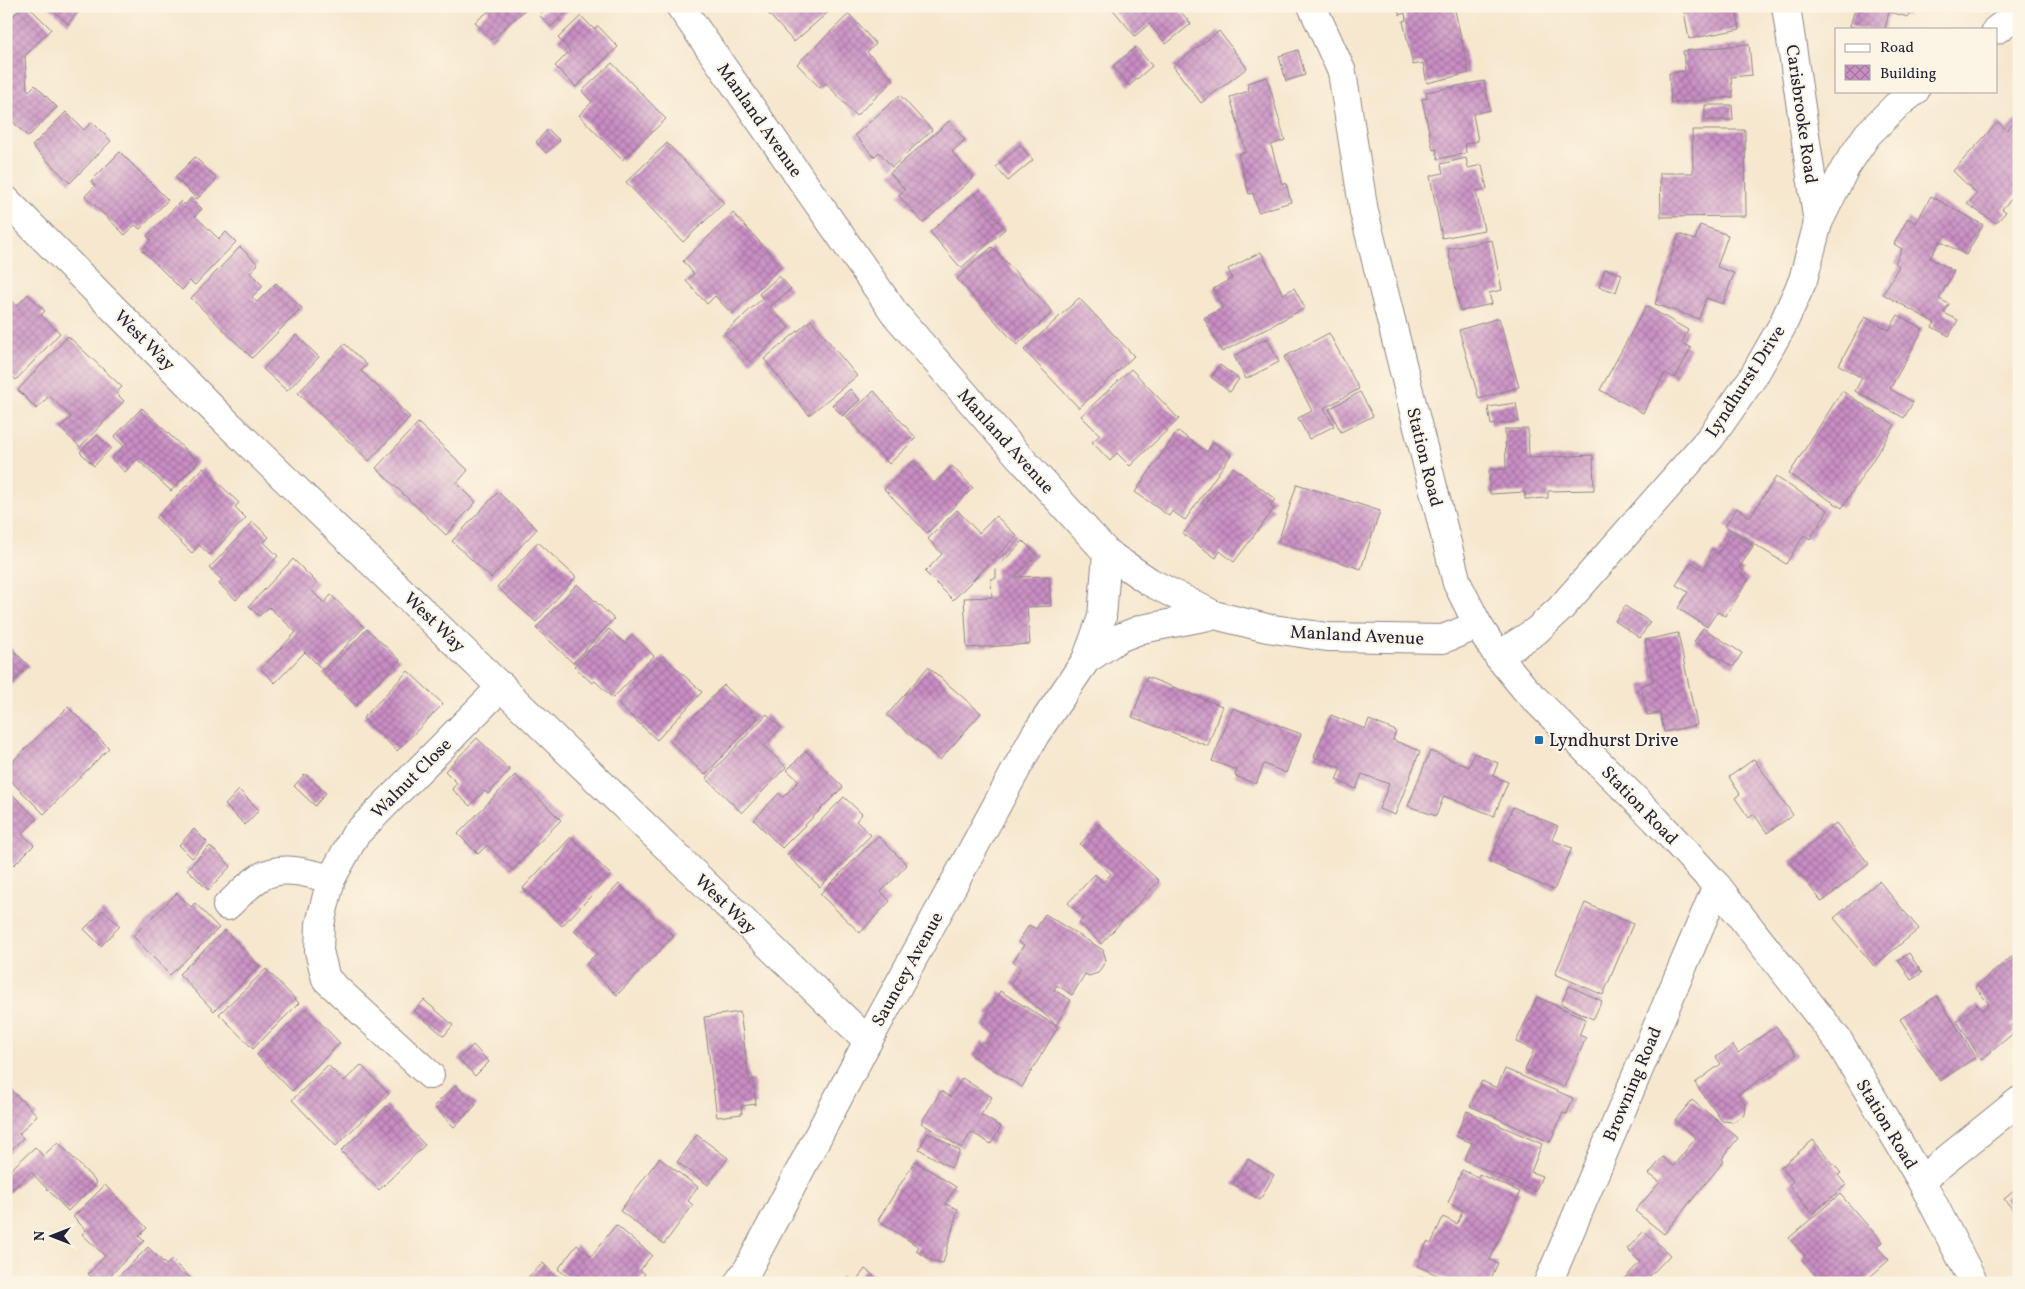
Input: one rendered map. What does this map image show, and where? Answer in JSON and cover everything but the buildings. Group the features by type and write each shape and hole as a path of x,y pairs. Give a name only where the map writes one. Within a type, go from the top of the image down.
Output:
{"street":[{"name":"Manland Avenue","path":"680,6 896,315 1017,454 1107,553 1150,582 1214,615 1267,628 1327,637 1443,639 1478,625"},
{"name":"Station Road","path":"1312,6 1342,72 1364,212 1387,306 1457,583 1478,625 1498,656 1526,689 1656,820 1717,886 1838,1040 1921,1180 1974,1283"},
{"name":"Carisbrooke Road","path":"1786,6 1818,222"},
{"path":"1998,29 2019,13"},
{"name":"Lyndhurst Drive","path":"1498,656 1536,631 1560,610 1711,437 1752,376 1782,326 1803,280 1818,222 1845,168 1868,135 1896,106 1915,92"},
{"name":"West Way","path":"6,200 226,422 502,686 868,1041"},
{"name":"Sauncey Avenue","path":"738,1283 748,1269 868,1041 1035,735 1086,660 1102,617 1107,553"},
{"name":"Sauncey Avenue","path":"1086,660 1119,638 1142,629 1214,615"},
{"name":"Walnut Close","path":"430,1074 326,979 319,951 320,924 331,879 355,835 502,686"},
{"path":"227,906 260,878 278,871 296,870 331,879"},
{"name":"Browning Road","path":"1548,1283 1717,886"},
{"path":"1921,1180 2019,1101"}],"place":[{"name":"Lyndhurst Drive","path":"1539,740"}]}
